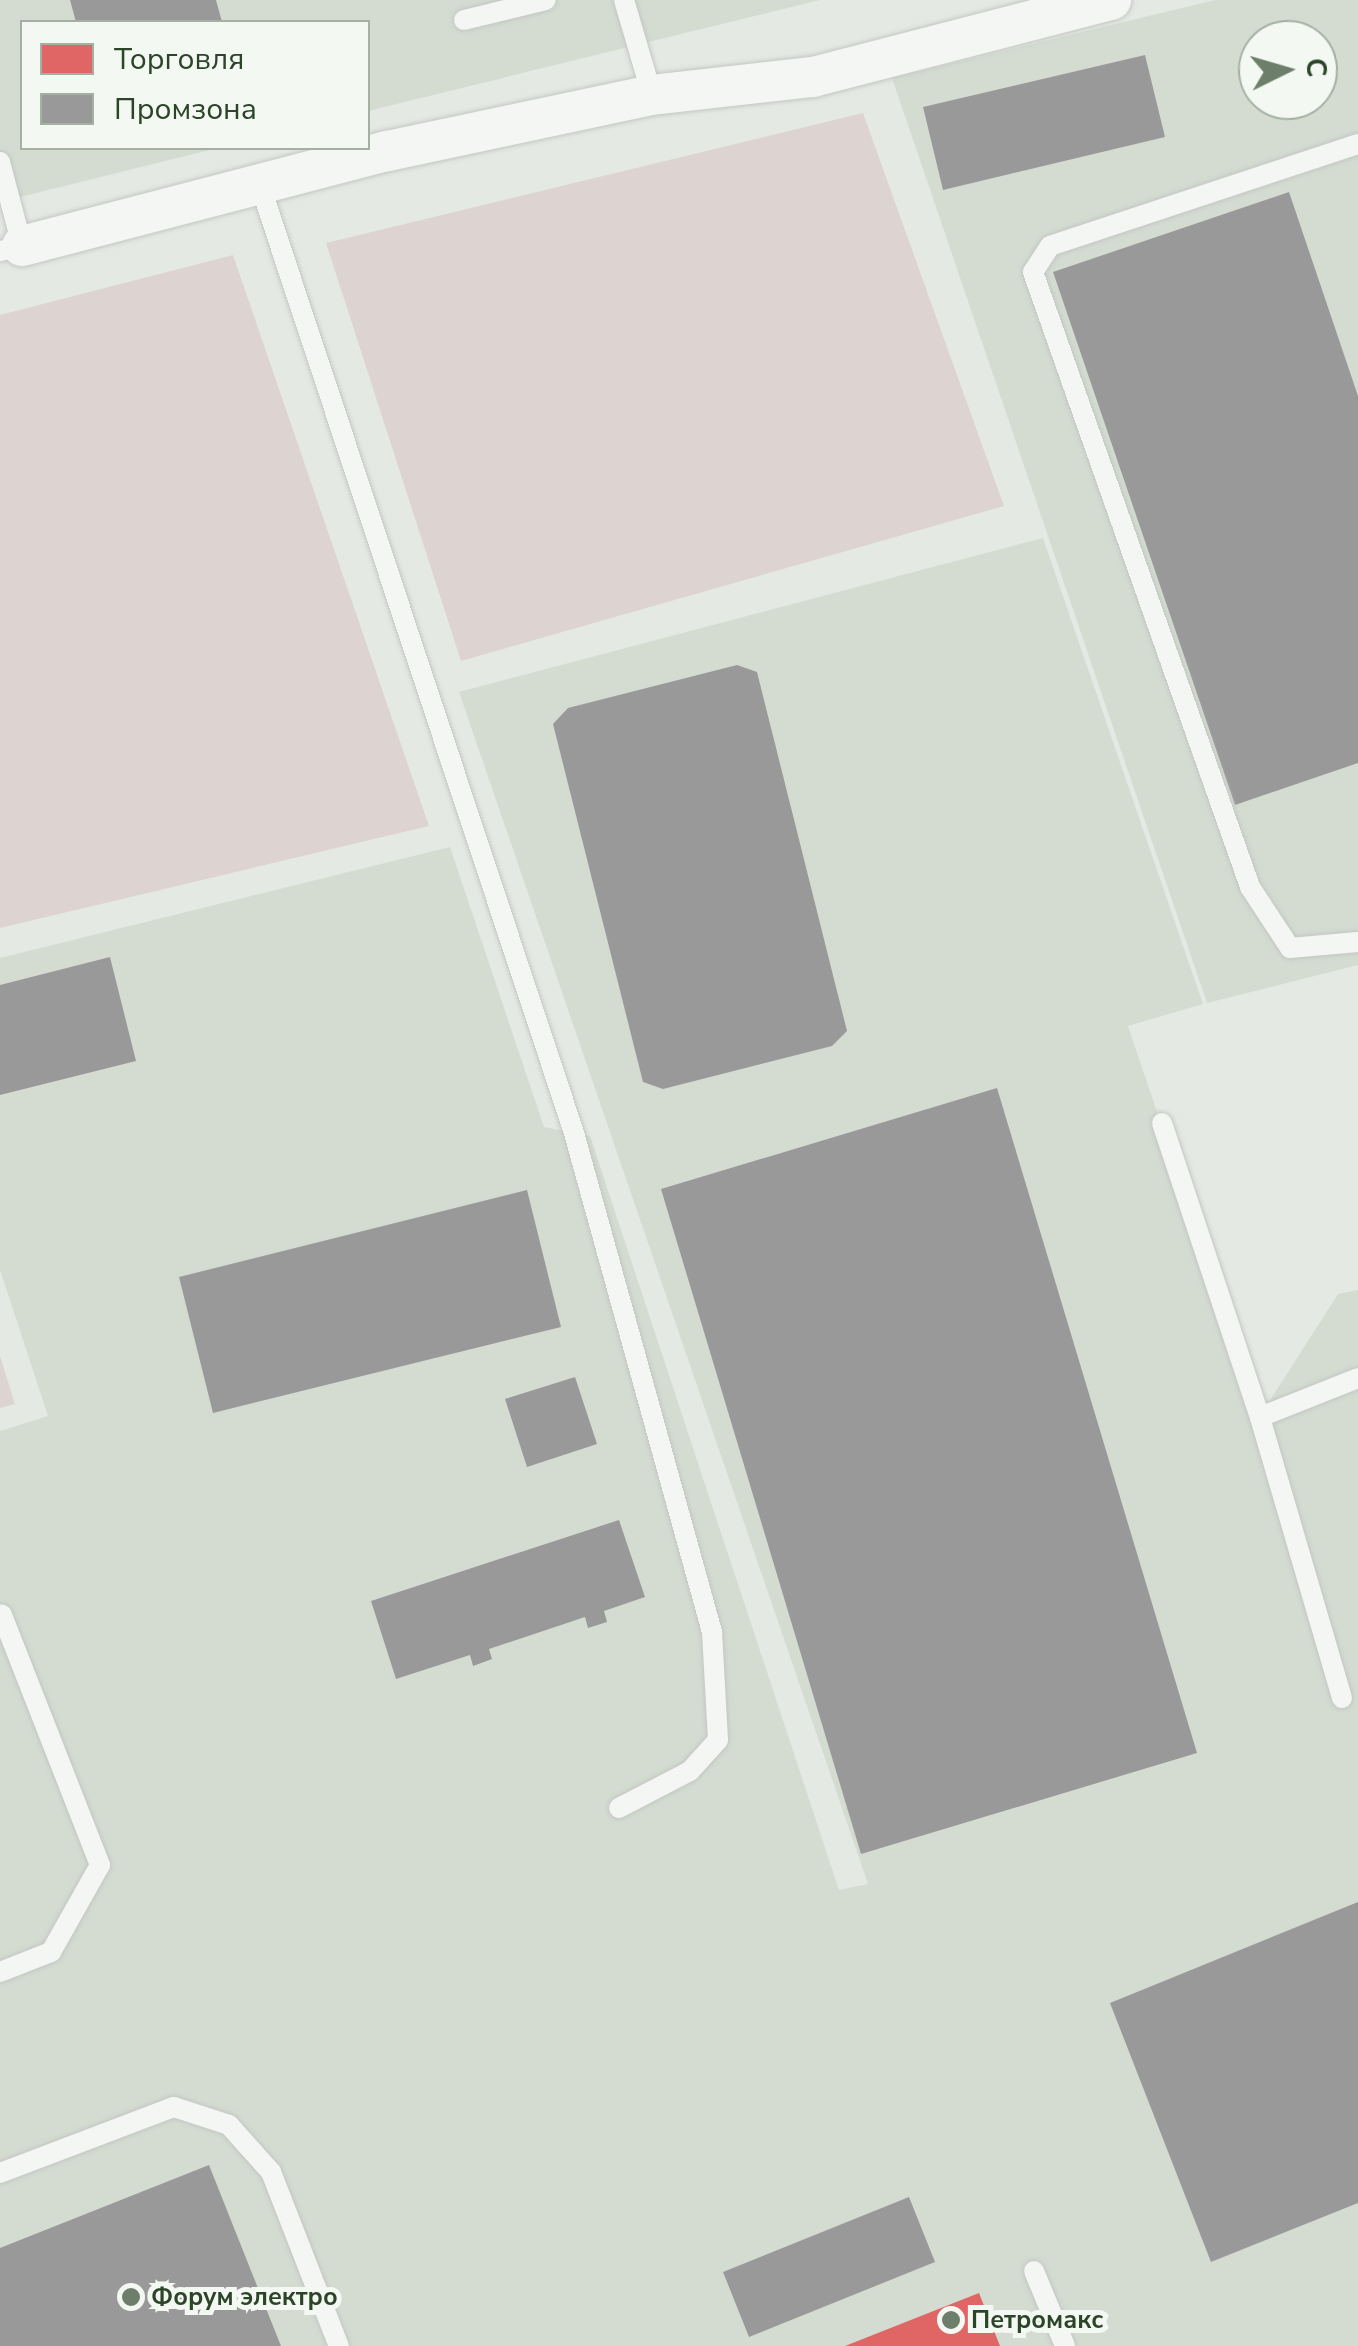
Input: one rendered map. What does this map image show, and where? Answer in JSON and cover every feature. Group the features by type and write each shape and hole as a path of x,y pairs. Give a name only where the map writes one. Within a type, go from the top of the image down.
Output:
{"street":[{"path":"11,249 261,188 388,151 652,95 813,77 1111,0"}],"lane":[{"path":"464,20 546,0"},
{"path":"624,0 652,95"},
{"path":"1358,144 1050,246 1033,272 1250,887 1290,948 1358,942"},
{"path":"0,162 11,249"},
{"path":"261,188 574,1133 712,1632 718,1740 690,1771 619,1808"},
{"path":"1162,1123 1260,1417 1342,1698"},
{"path":"1260,1417 1358,1378"},
{"path":"0,1972 51,1952 100,1865 2,1615"},
{"path":"0,2173 174,2107 229,2125 272,2172 339,2346"},
{"path":"1034,2272 1065,2346"}],"shaded area":[{"path":"0,0 820,0 370,111 370,20 20,20 20,150 210,150 0,202"},
{"path":"1215,0 1358,0 1358,965 1207,1003 892,78"},
{"path":"863,113 1004,506 461,661 326,243"},
{"path":"233,255 429,826 0,928 0,315"},
{"path":"1043,538 1203,1004 1128,1026 1260,1416 1338,1294 1358,1290 1358,2346 0,2346 0,1431 48,1416 0,1270 0,958 450,847 544,1127 590,1136 839,1890 868,1884 459,692"},
{"path":"0,1356 15,1404 0,1408"}],"building: Торговля":[{"name":"Петромакс","path":"979,2293 1000,2346 845,2346"}],"building: Промзона":[{"path":"70,0 216,0 221,20 75,20"},
{"path":"1145,55 1165,137 943,190 923,107"},
{"path":"1289,192 1358,396 1358,763 1235,805 1053,272"},
{"path":"737,665 757,672 847,1031 832,1046 663,1089 643,1082 553,724 568,708"},
{"path":"110,957 136,1061 0,1095 0,985"},
{"path":"997,1088 1197,1753 861,1854 661,1189"},
{"path":"527,1190 561,1327 213,1413 179,1277"},
{"path":"575,1377 597,1444 527,1467 505,1399"},
{"path":"619,1520 645,1597 604,1611 607,1622 588,1628 585,1617 489,1649 492,1659 473,1666 470,1655 396,1679 371,1601"},
{"path":"1358,1902 1358,2203 1211,2262 1110,2003"},
{"name":"Форум электро","path":"209,2165 281,2346 0,2346 0,2248"},
{"path":"909,2197 935,2262 749,2337 723,2272"}],"place":[{"name":"Форум электро","path":"131,2297"},
{"name":"Петромакс","path":"951,2320"}]}
